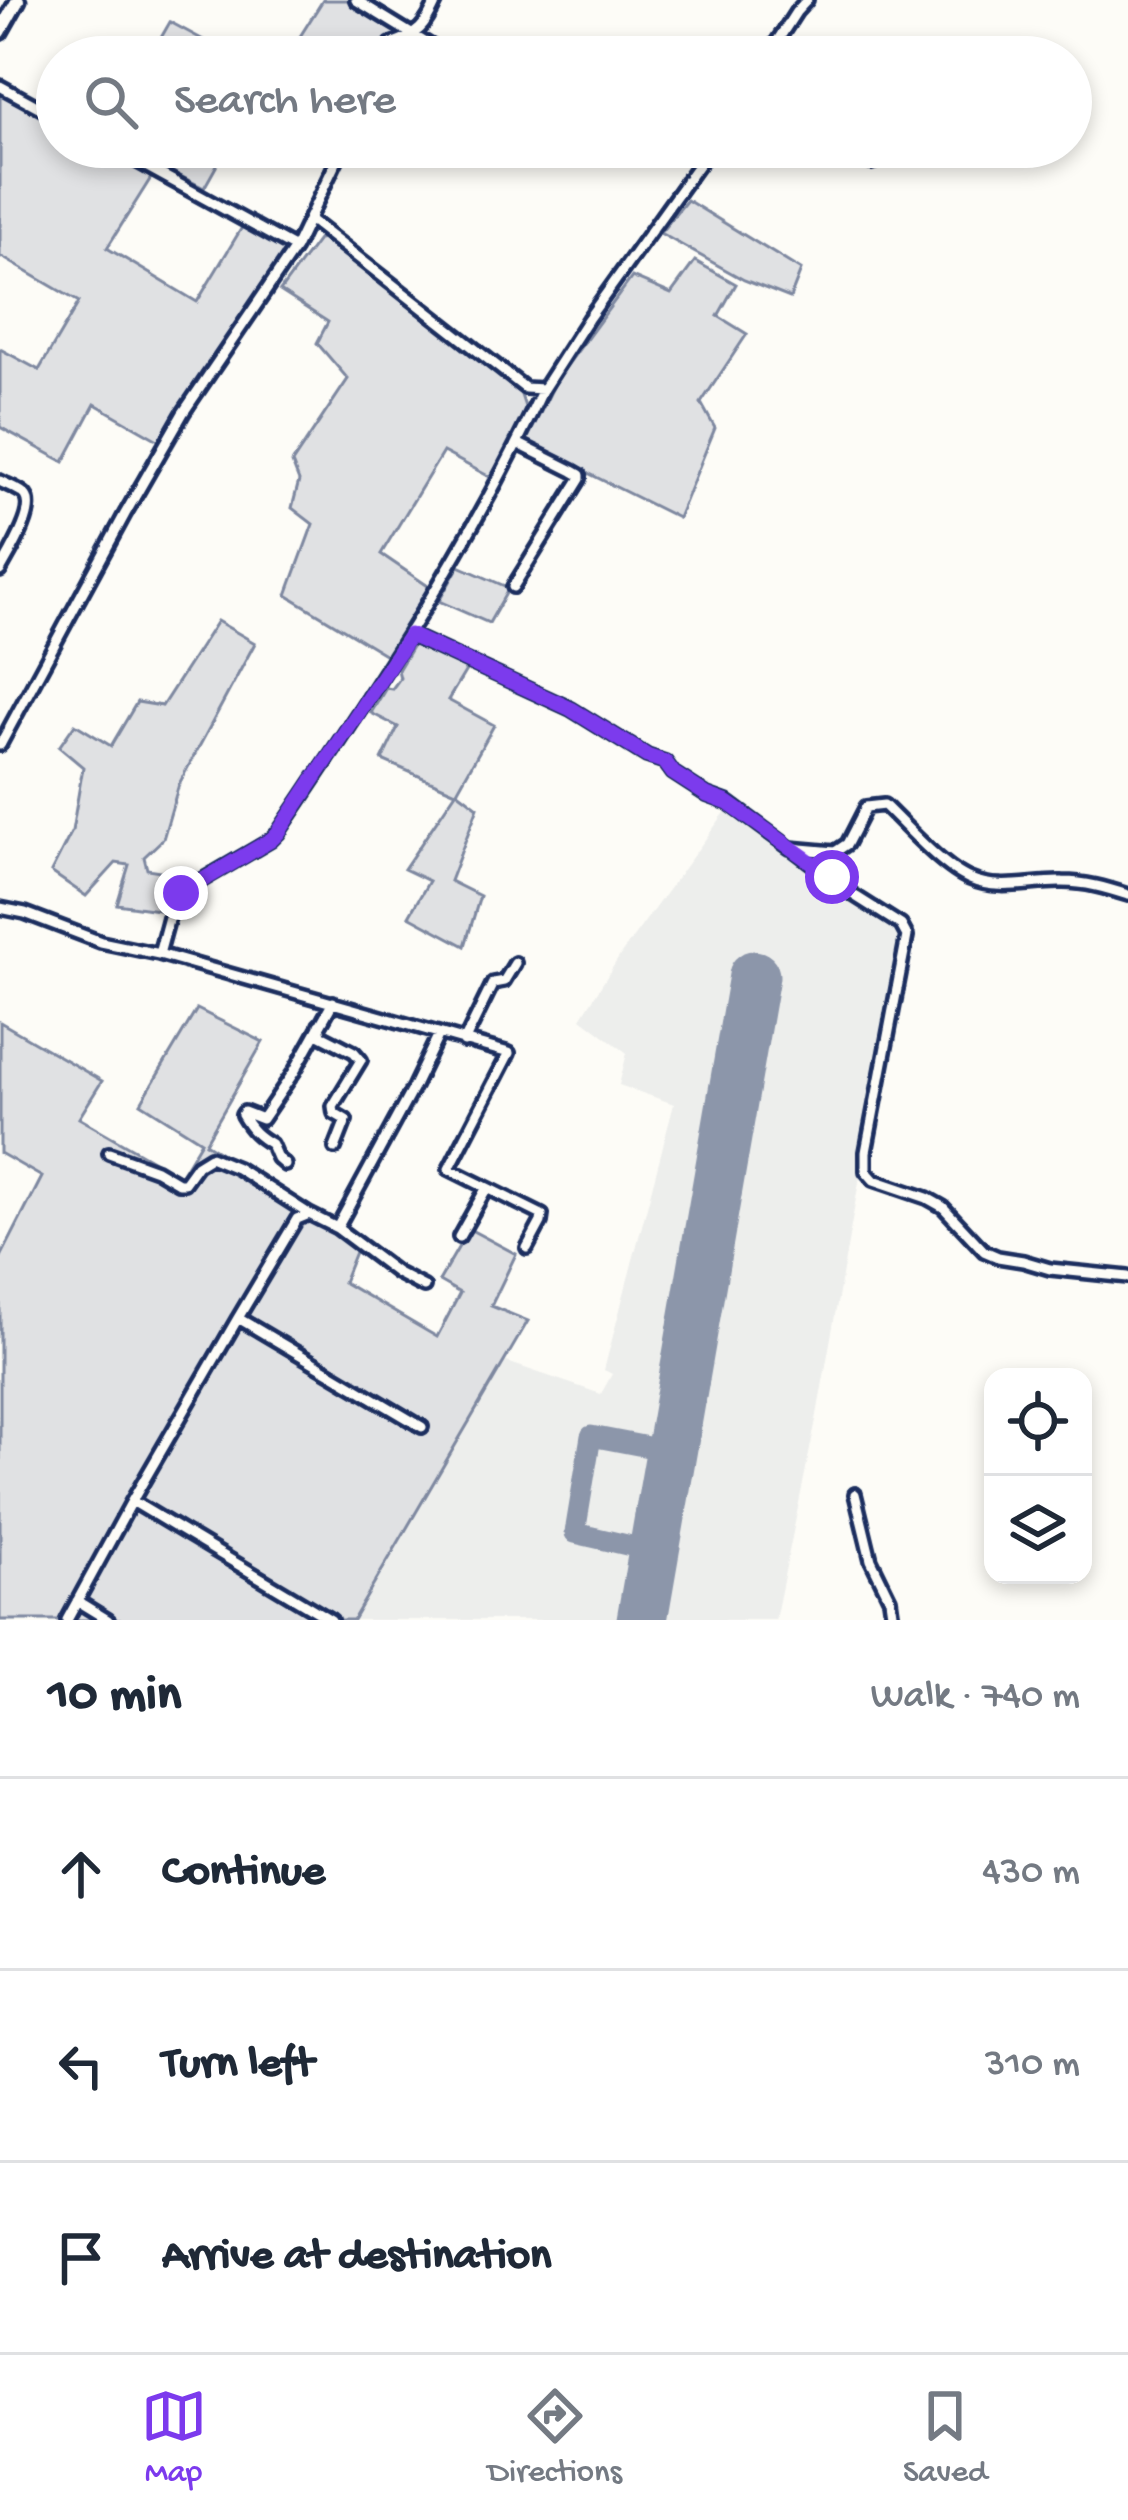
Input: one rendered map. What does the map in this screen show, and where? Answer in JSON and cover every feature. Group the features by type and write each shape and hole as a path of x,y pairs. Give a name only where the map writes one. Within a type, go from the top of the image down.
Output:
{"main road":[{"path":"0,32 18,0"}],"street":[{"path":"356,0 416,35 437,0"},
{"path":"781,36 808,0"},
{"path":"0,86 36,106"},
{"path":"149,168 295,248"},
{"path":"0,745 183,413 295,248 333,168"},
{"path":"159,954 175,899 278,833 410,635 519,444 543,389 697,168"},
{"path":"309,219 525,388 543,389"},
{"path":"525,388 532,414"},
{"path":"513,587 580,479 519,444"},
{"path":"0,481 25,494 29,502 29,513 0,571"},
{"path":"410,635 571,709 647,756 665,762 673,773 728,803 906,930 866,1171 874,1180 943,1208 984,1251 998,1257 1050,1269 1128,1277"},
{"path":"790,848 835,852 847,844 866,807 884,805 939,858 970,880 1015,887 1059,881 1093,884 1128,895"},
{"path":"0,908 101,942 159,954 509,1053 449,1167 542,1215 526,1248"},
{"path":"464,1042 493,983 504,981 515,962"},
{"path":"285,1165 271,1144 251,1131 242,1115 262,1119 333,1002"},
{"path":"319,1025 320,1035 361,1060 333,1106 334,1113 346,1120 335,1148"},
{"path":"337,1228 439,1034"},
{"path":"109,1154 178,1183 184,1183 196,1165 209,1157 237,1168 424,1287"},
{"path":"459,1237 486,1189"},
{"path":"68,1620 238,1318 297,1219 309,1214"},
{"path":"238,1318 422,1427"},
{"path":"855,1494 871,1560 890,1599 893,1620"},
{"path":"132,1501 331,1620"},
{"path":"77,1601 108,1620"}],"shaded area":[{"path":"323,0 348,0 408,36 300,36"},
{"path":"170,22 196,36 162,36"},
{"path":"2,90 36,109 36,168 145,168 154,173 107,248 197,302 244,224 287,249 172,448 95,404 64,462 0,427 0,349 39,370 79,302 0,256"},
{"path":"165,168 215,168 204,188"},
{"path":"687,200 801,270 790,298 744,280 660,233"},
{"path":"320,237 519,389 527,413 492,478 443,452 381,554 431,588 388,656 287,595 313,524 292,508 299,481 292,463 348,379 317,343 328,322 280,291"},
{"path":"695,261 736,284 718,316 747,334 701,403 715,428 678,518 526,442 557,379 632,277 671,294"},
{"path":"459,566 509,588 489,623 439,601"},
{"path":"217,621 255,643 179,784 163,839 144,857 147,869 179,874 172,912 117,904 129,865 116,863 86,896 51,872 72,831 83,767 59,747 75,724 111,746 137,702 162,706"},
{"path":"413,645 468,667 448,700 494,725 457,791 478,807 450,881 480,896 465,946 409,916 429,881 404,869 456,792 382,760 398,727 371,713 386,688 392,689 400,678 398,670"},
{"path":"729,807 904,932 775,1620 353,1620 504,1361 601,1394 612,1374 604,1370 674,1104 619,1085 627,1053 581,1018 621,954"},
{"path":"197,1009 263,1042 205,1143 298,1202 300,1213 357,1247 343,1282 437,1337 460,1293 439,1281 469,1229 516,1254 491,1306 528,1321 353,1620 0,1620 0,1259 42,1177 0,1153 0,1022 102,1081 79,1118 180,1176 201,1141 141,1103"}],"taxiway":[{"path":"653,1551 575,1533 591,1436 669,1451"}],"runway":[{"path":"642,1620 754,976"}],"route":[{"path":"181,893 278,833 410,635 571,709 647,756 665,762 673,773 728,803 832,877"}]}
